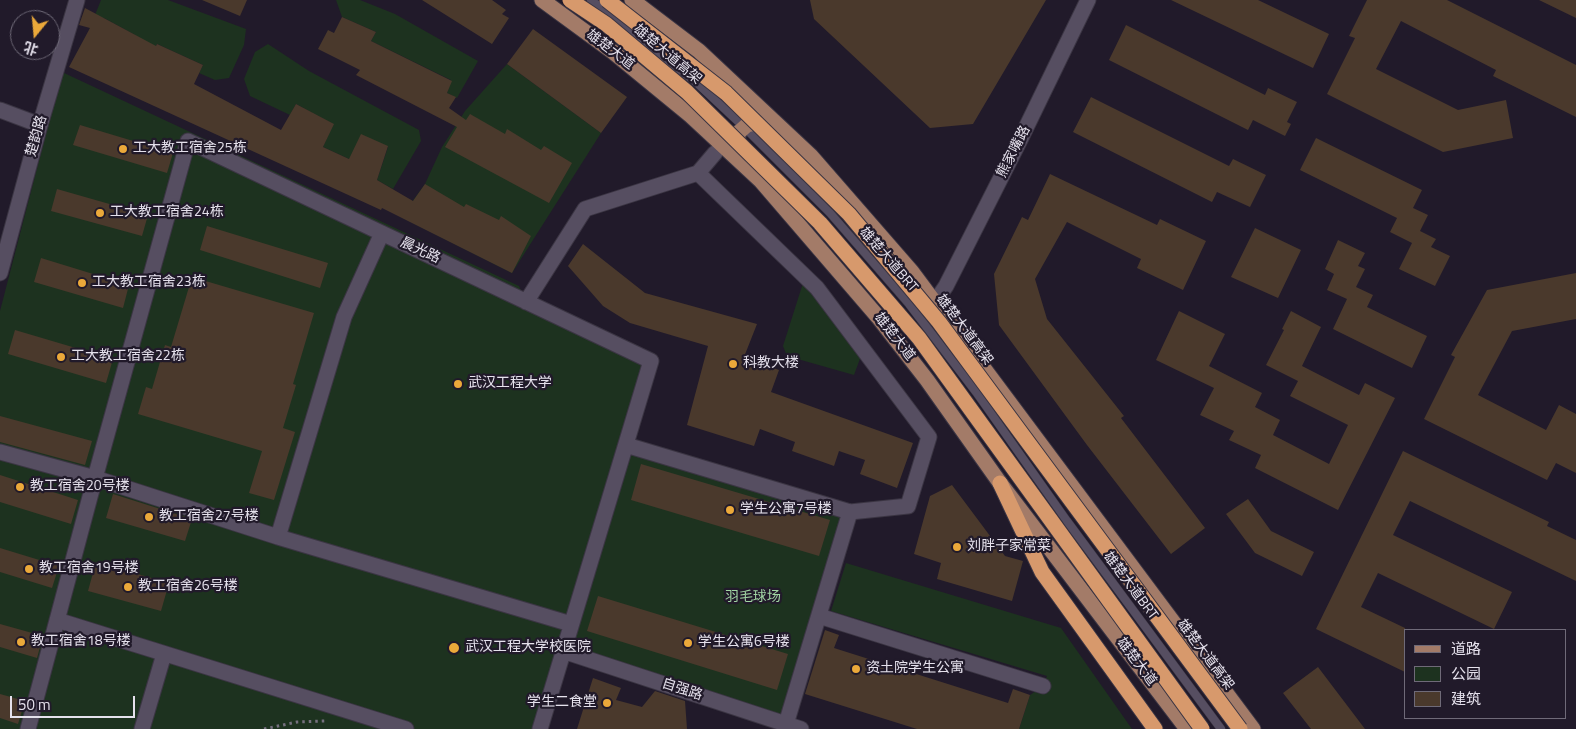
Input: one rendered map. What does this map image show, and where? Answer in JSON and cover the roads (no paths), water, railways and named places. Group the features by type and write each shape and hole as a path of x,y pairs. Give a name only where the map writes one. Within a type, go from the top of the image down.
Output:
{"highway":[{"name":"雄楚大道高架","path":"570,0 606,24 688,92 820,223 918,338 1202,729"},
{"name":"雄楚大道高架","path":"607,0 726,93 849,214 939,322 1240,729"},
{"path":"1000,483 1042,572 1155,729"}],"main road":[{"name":"雄楚大道","path":"542,0 613,52 691,116 761,181 878,317 927,380 1000,483 1187,729"},
{"path":"632,0 699,51 811,156 912,272 1253,729"},
{"path":"746,167 736,152 738,133 747,124 763,121 784,130"}],"street":[{"name":"楚韵路","path":"0,273 40,125 77,0"},
{"name":"熊家嘴路","path":"935,302 946,286 1021,138 1088,0"},
{"path":"0,110 40,125"},
{"name":"晨光路","path":"95,478 188,141 651,361 626,445"},
{"path":"526,302 585,209 698,173 715,153"},
{"path":"540,729 626,445 850,512 908,506 929,437 817,288 698,173"},
{"path":"278,537 344,317 382,234"},
{"path":"0,452 95,478 278,537 571,624"},
{"path":"28,729 95,478"},
{"path":"786,724 850,512"},
{"path":"819,616 1043,686"},
{"path":"57,620 406,729"},
{"name":"自强路","path":"563,651 801,729"},
{"path":"142,729 164,654"}],"lane":[{"name":"雄楚大道BRT","path":"591,0 697,83 744,127 830,213 909,304 976,392 1066,521 1221,729"}],"place":[{"name":"工大教工宿舍25栋","path":"123,149"},
{"name":"工大教工宿舍24栋","path":"100,213"},
{"name":"工大教工宿舍23栋","path":"82,283"},
{"name":"工大教工宿舍22栋","path":"61,357"},
{"name":"科教大楼","path":"733,364"},
{"name":"武汉工程大学","path":"458,384"},
{"name":"教工宿舍20号楼","path":"20,487"},
{"name":"学生公寓7号楼","path":"730,510"},
{"name":"教工宿舍27号楼","path":"149,517"},
{"name":"刘胖子家常菜","path":"957,547"},
{"name":"教工宿舍19号楼","path":"29,569"},
{"name":"教工宿舍26号楼","path":"128,587"},
{"name":"教工宿舍18号楼","path":"21,642"},
{"name":"学生公寓6号楼","path":"688,643"},
{"name":"武汉工程大学校医院","path":"454,648"},
{"name":"资土院学生公寓","path":"856,669"},
{"name":"学生二食堂","path":"607,703"}],"park label":[{"name":"羽毛球场","path":"753,598"}]}
